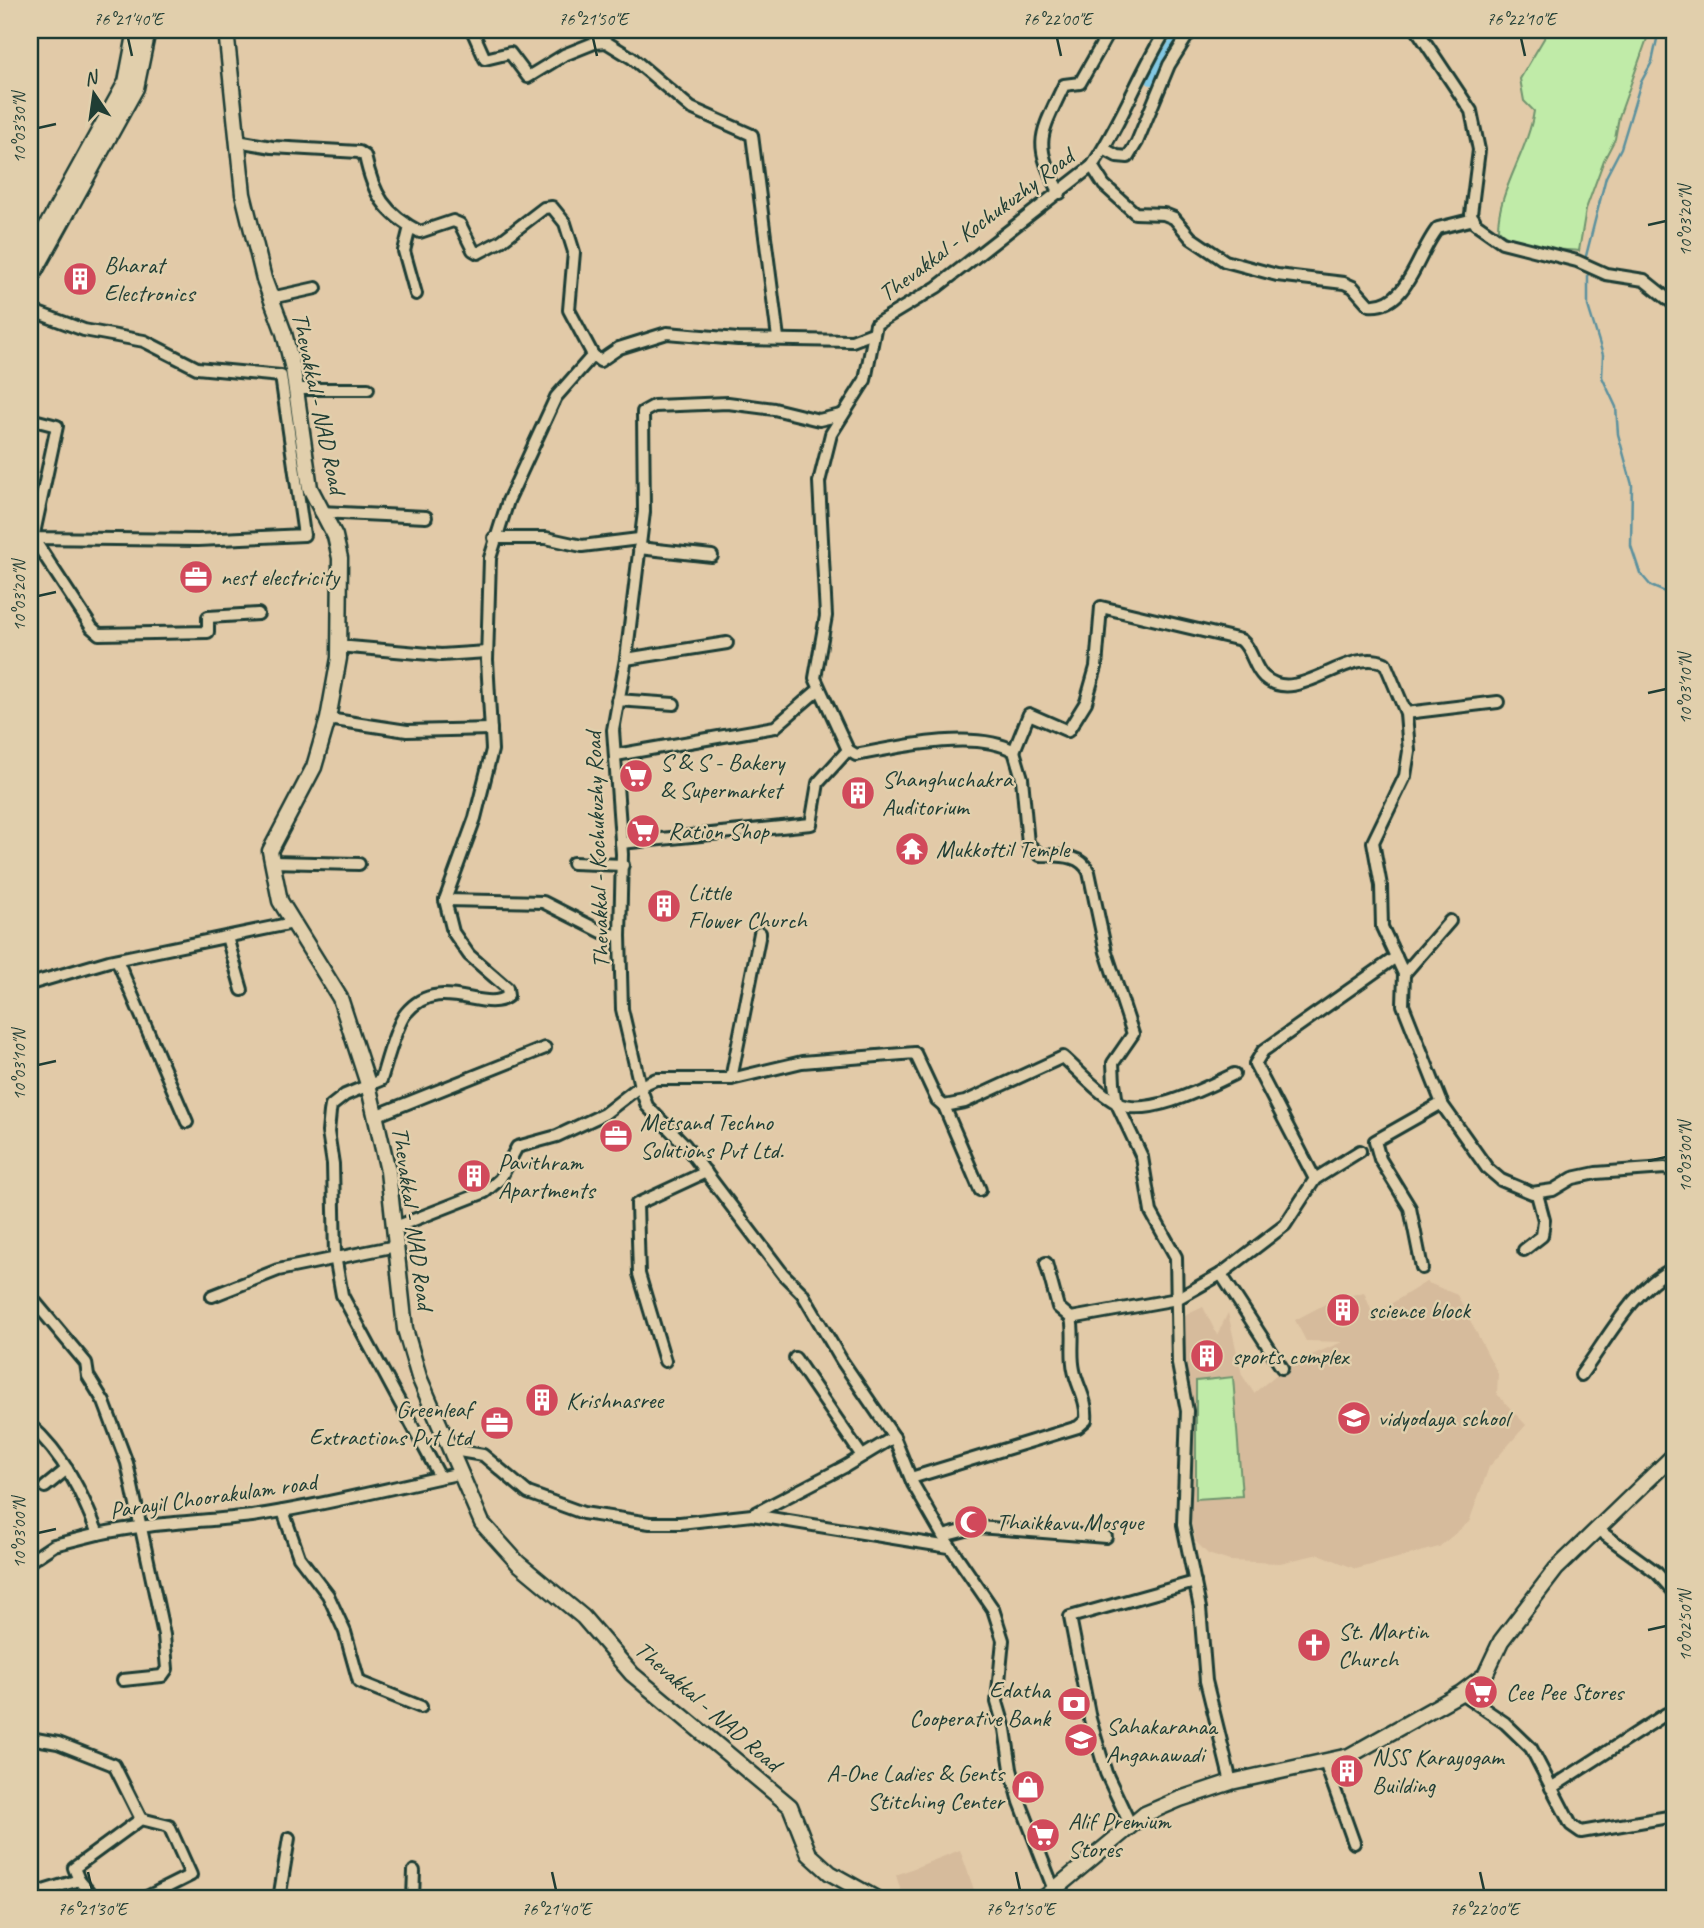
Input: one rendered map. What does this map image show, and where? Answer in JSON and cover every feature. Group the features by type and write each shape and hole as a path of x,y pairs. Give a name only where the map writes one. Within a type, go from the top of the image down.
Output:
{"main road":[{"path":"30,256 126,82 135,30"},
{"path":"30,280 136,88 148,30"},
{"name":"Thevakkal - NAD Road","path":"226,30 243,194 271,298 284,332 310,488 320,512 335,536 340,558 339,658 328,719 314,767 270,851 271,862 279,901 340,999 368,1084 388,1171 405,1329 419,1377 453,1450 482,1523 519,1563 583,1617 632,1675 790,1806 808,1854 830,1874 874,1898"},
{"path":"1049,1894 1145,1814 1180,1798 1231,1782 1349,1756 1461,1693 1485,1675 1502,1641 1556,1569 1674,1455"}],"street":[{"path":"472,30 485,59 510,53 528,77 564,55 594,43 606,42 632,58 691,108 752,135 778,338"},
{"path":"1060,193 1043,163 1041,134 1065,85 1080,83 1110,30"},
{"name":"Thevakkal - Kochukuzhy Road","path":"1049,1894 1011,1769 1006,1729 998,1702 1003,1640 993,1609 969,1570 949,1547 911,1478 894,1437 842,1362 802,1293 783,1273 706,1172 648,1106 640,1086 622,1009 620,936 623,865 613,730 626,659 644,512 643,412 654,406 728,403 774,409 819,420 841,415 864,380 871,359 876,324 937,287 1092,166 1104,149 1137,80 1166,30"},
{"path":"1104,149 1117,156 1128,157 1137,142 1169,65 1191,30"},
{"path":"1417,30 1471,111 1479,149 1471,214 1474,219 1502,242 1577,261 1606,274 1644,280 1674,304"},
{"path":"237,141 359,152 365,156 371,186 380,202 420,232 453,221 460,224 472,250 478,253 501,241 544,208 552,207 565,223 574,252 569,310 593,355 600,361 619,348 667,333 738,339 852,341 873,333"},
{"path":"1092,166 1104,185 1135,213 1164,214 1174,218 1191,238 1225,261 1277,275 1344,283 1353,287 1369,304 1378,306 1395,299 1438,229 1474,219"},
{"path":"410,227 404,251 416,295"},
{"path":"271,298 316,288"},
{"path":"30,310 84,330 144,341 197,368 281,376 304,536 198,540 33,538"},
{"path":"440,1477 342,1295 335,1256 333,1164 328,1132 330,1112 331,1106 345,1095 381,1080 405,1013 428,999 451,993 485,1002 508,996 507,988 469,955 453,932 445,901 475,818 492,750 487,652 494,538 556,397 593,355"},
{"path":"294,389 368,389"},
{"path":"841,415 831,434 819,482 827,616 816,664 818,690 848,750 856,755 924,742 944,741 999,745 1014,751"},
{"path":"30,419 57,426 33,538 92,628 99,634 208,632 208,617 258,614"},
{"path":"320,512 426,517"},
{"path":"494,538 545,538 582,546 639,544 712,556"},
{"path":"1231,1782 1206,1681 1195,1582 1183,1525 1188,1411 1178,1364 1176,1257 1151,1212 1142,1157 1117,1104 1113,1063 1133,1034 1106,952 1089,872 1083,862 1069,856 1040,855 1028,844 1022,778 1014,751 1029,714 1068,731 1079,715 1096,667 1101,607 1241,640 1249,647 1259,670 1275,682 1301,683 1350,663 1379,660 1385,663 1406,713 1409,751 1405,776 1373,842 1381,886 1382,927 1404,974 1403,1005 1442,1103 1487,1168 1516,1188 1537,1194 1553,1190 1573,1178 1596,1173 1665,1168 1674,1172"},
{"path":"626,659 727,643"},
{"path":"338,646 441,655 487,652"},
{"path":"616,755 775,727 818,690"},
{"path":"617,699 674,704"},
{"path":"1406,713 1498,702"},
{"path":"328,719 407,731 491,729"},
{"path":"621,843 811,824 818,783 848,750"},
{"path":"271,862 359,864"},
{"path":"573,863 623,865"},
{"path":"445,901 543,902 602,932 620,936"},
{"path":"1404,974 1450,921"},
{"path":"30,984 109,961 118,962 293,923"},
{"path":"731,1079 760,933"},
{"path":"227,937 242,990"},
{"path":"1315,1179 1255,1064 1263,1051 1396,957"},
{"path":"118,962 187,1122"},
{"path":"375,1116 545,1048"},
{"path":"393,1228 485,1192 500,1179 517,1147 556,1136 604,1114 640,1086 664,1077 731,1079 802,1062 915,1053 937,1100 944,1106 980,1190"},
{"path":"944,1106 965,1101 1063,1058 1117,1104 1139,1107 1181,1098 1234,1074"},
{"path":"1422,1268 1410,1208 1380,1159 1375,1142 1442,1103"},
{"path":"1071,1318 1177,1299 1222,1274 1284,1225 1315,1179 1360,1151"},
{"path":"665,1361 639,1274 637,1205 706,1172"},
{"path":"1524,1250 1542,1236 1544,1220 1537,1194"},
{"path":"212,1296 278,1270 335,1256 396,1246"},
{"path":"911,1478 1077,1427 1086,1420 1083,1393 1074,1372 1074,1331 1071,1318 1058,1307 1046,1264"},
{"path":"1581,1375 1634,1302 1659,1275 1674,1268"},
{"path":"1222,1274 1282,1368"},
{"path":"30,1296 86,1363 88,1376 104,1402 127,1463 163,1635 167,1669 162,1676 123,1680"},
{"path":"794,1358 862,1456"},
{"name":"Parayil Choorakulam road","path":"30,1425 68,1469 88,1504 98,1534"},
{"path":"752,1515 894,1437"},
{"path":"453,1450 483,1455 528,1493 583,1513 650,1523 680,1523 752,1515 949,1547"},
{"path":"45,1487 68,1469"},
{"name":"Parayil Choorakulam road","path":"30,1560 54,1545 141,1525 168,1526 283,1511 462,1473"},
{"path":"283,1511 299,1558 328,1595 345,1632 359,1682 421,1707"},
{"path":"943,1536 978,1527 1106,1537"},
{"path":"1597,1529 1656,1572 1674,1592"},
{"path":"1131,1826 1106,1773 1090,1719 1070,1616 1195,1582"},
{"path":"1461,1693 1519,1734 1531,1748 1571,1825 1581,1832 1674,1816"},
{"path":"1551,1788 1666,1714"},
{"path":"30,1738 58,1743 114,1765 141,1819 169,1826 191,1871 189,1876 145,1898"},
{"path":"1325,1762 1354,1843"},
{"path":"94,1898 79,1880 74,1868 141,1819"},
{"path":"282,1898 280,1893 289,1838"},
{"path":"413,1898 414,1871"},
{"path":"30,1895 79,1880"}],"shaded area":[{"name":"vidyodaya school","path":"1426,1282 1457,1295 1498,1374 1497,1394 1526,1425 1489,1467 1469,1522 1439,1547 1356,1569 1319,1554 1280,1563 1230,1561 1208,1554 1196,1542 1185,1496 1192,1463 1182,1337 1184,1316 1203,1307 1217,1335 1228,1313 1242,1375 1254,1393 1288,1365 1342,1342 1306,1341 1295,1320 1333,1300 1364,1292 1373,1315"},
{"path":"960,1850 977,1898 903,1898 896,1875"}],"green space":[{"path":"1549,30 1650,30 1619,117 1615,139 1604,160 1586,209 1579,251 1525,244 1498,229 1503,200 1526,141 1534,111 1524,101 1520,79"},
{"path":"1233,1377 1242,1496 1196,1499 1196,1381"}],"waterway":[{"path":"1151,80 1182,30"},
{"path":"1586,256 1606,177 1621,148 1641,82 1652,62 1659,30"},
{"path":"1588,275 1588,306 1603,355 1602,377 1616,407 1618,434 1632,485 1631,546 1640,573 1651,586 1665,592 1674,589"}],"place":[{"name":"Bharat Electronics","path":"80,279"},
{"name":"nest electricity","path":"196,577"},
{"name":"S & S - Bakery & Supermarket","path":"636,776"},
{"name":"Shanghuchakra Auditorium","path":"858,793"},
{"name":"Ration Shop","path":"643,831"},
{"name":"Mukkottil Temple","path":"912,849"},
{"name":"Little Flower Church","path":"664,906"},
{"name":"Metsand Techno Solutions Pvt Ltd.","path":"616,1136"},
{"name":"Pavithram Apartments","path":"474,1176"},
{"name":"science block","path":"1343,1310"},
{"name":"sports complex","path":"1207,1356"},
{"name":"Krishnasree","path":"542,1400"},
{"name":"vidyodaya school","path":"1354,1418"},
{"name":"Greenleaf Extractions Pvt Ltd","path":"497,1423"},
{"name":"Thaikkavu Mosque","path":"971,1522"},
{"name":"St. Martin Church","path":"1314,1645"},
{"name":"Cee Pee Stores","path":"1481,1692"},
{"name":"Edatha Cooperative Bank","path":"1074,1704"},
{"name":"Sahakaranaa Anganawadi","path":"1081,1740"},
{"name":"NSS Karayogam Building","path":"1347,1771"},
{"name":"A-One Ladies & Gents Stitching Center","path":"1028,1787"},
{"name":"Alif Premium Stores","path":"1043,1835"}]}
